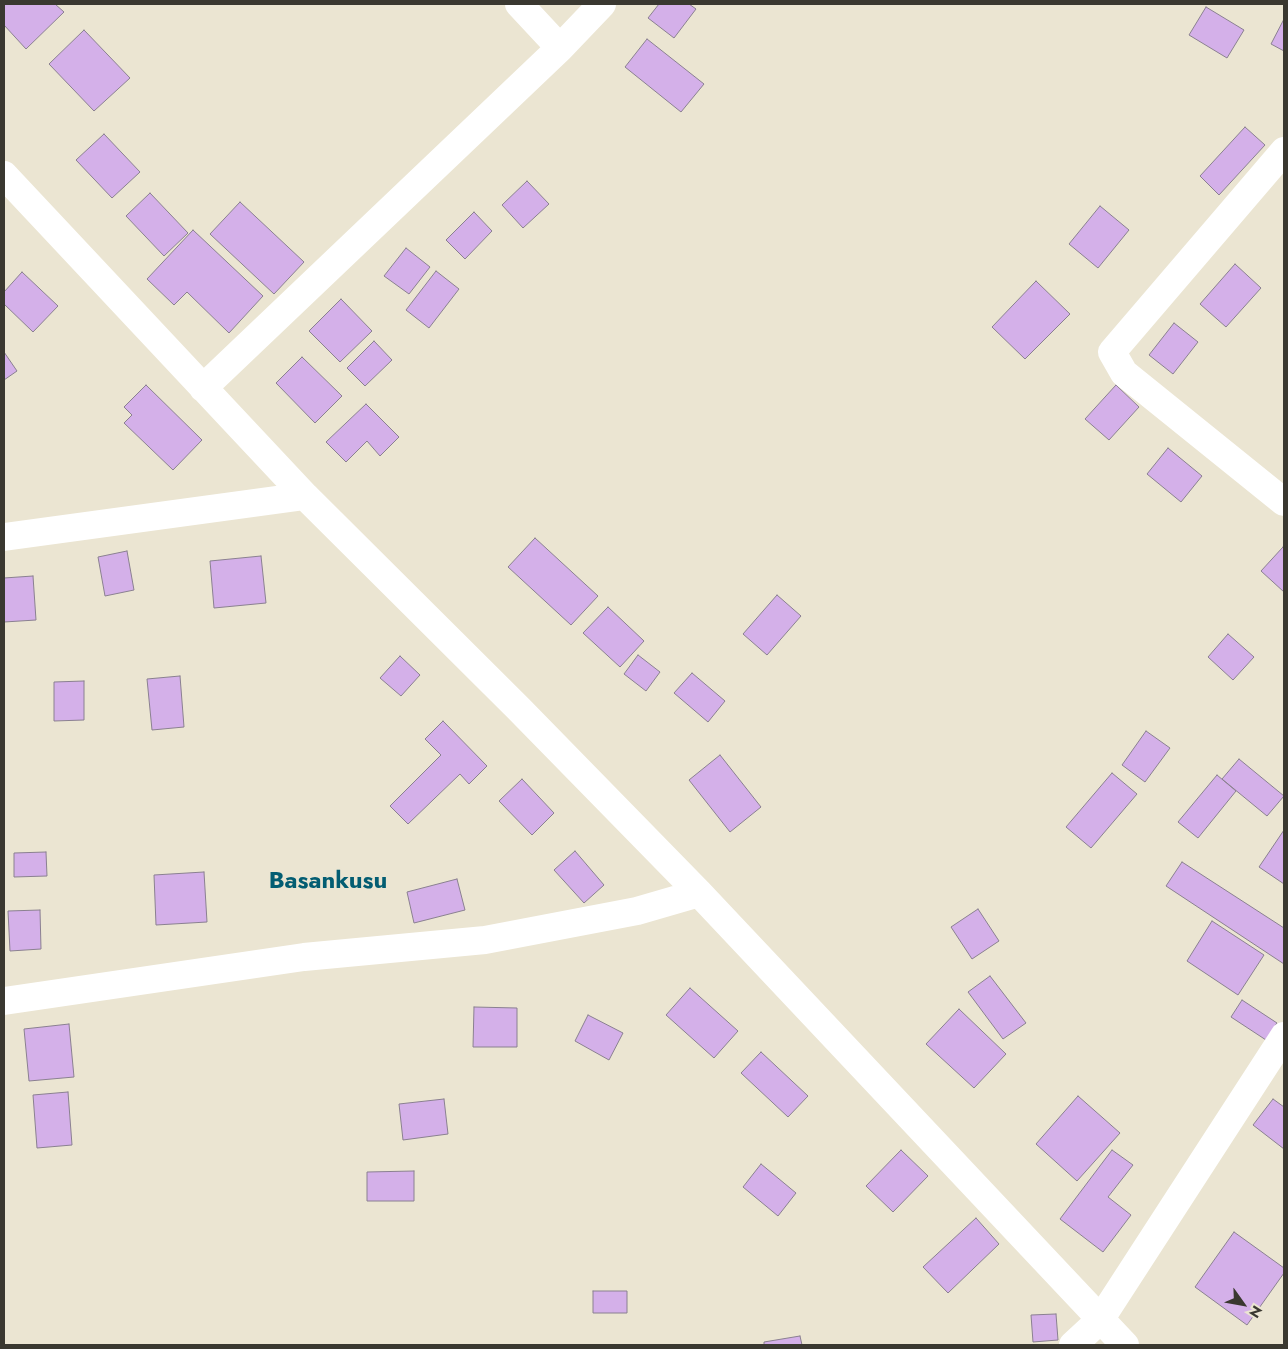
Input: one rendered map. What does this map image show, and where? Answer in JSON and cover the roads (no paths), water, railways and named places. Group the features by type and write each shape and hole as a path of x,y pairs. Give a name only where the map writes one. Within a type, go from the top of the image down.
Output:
{"street":[{"path":"519,4 560,48"},
{"path":"203,388 560,48 602,4"},
{"path":"1284,151 1112,352 1124,373 1284,502"},
{"path":"4,175 305,496 700,893 1125,1345"},
{"path":"4,537 305,496"},
{"path":"4,1001 304,957 485,940 637,911 700,893"},
{"path":"1072,1345 1100,1320 1284,1036"}],"district":[{"name":"Basankusu","path":"328,882"}]}
